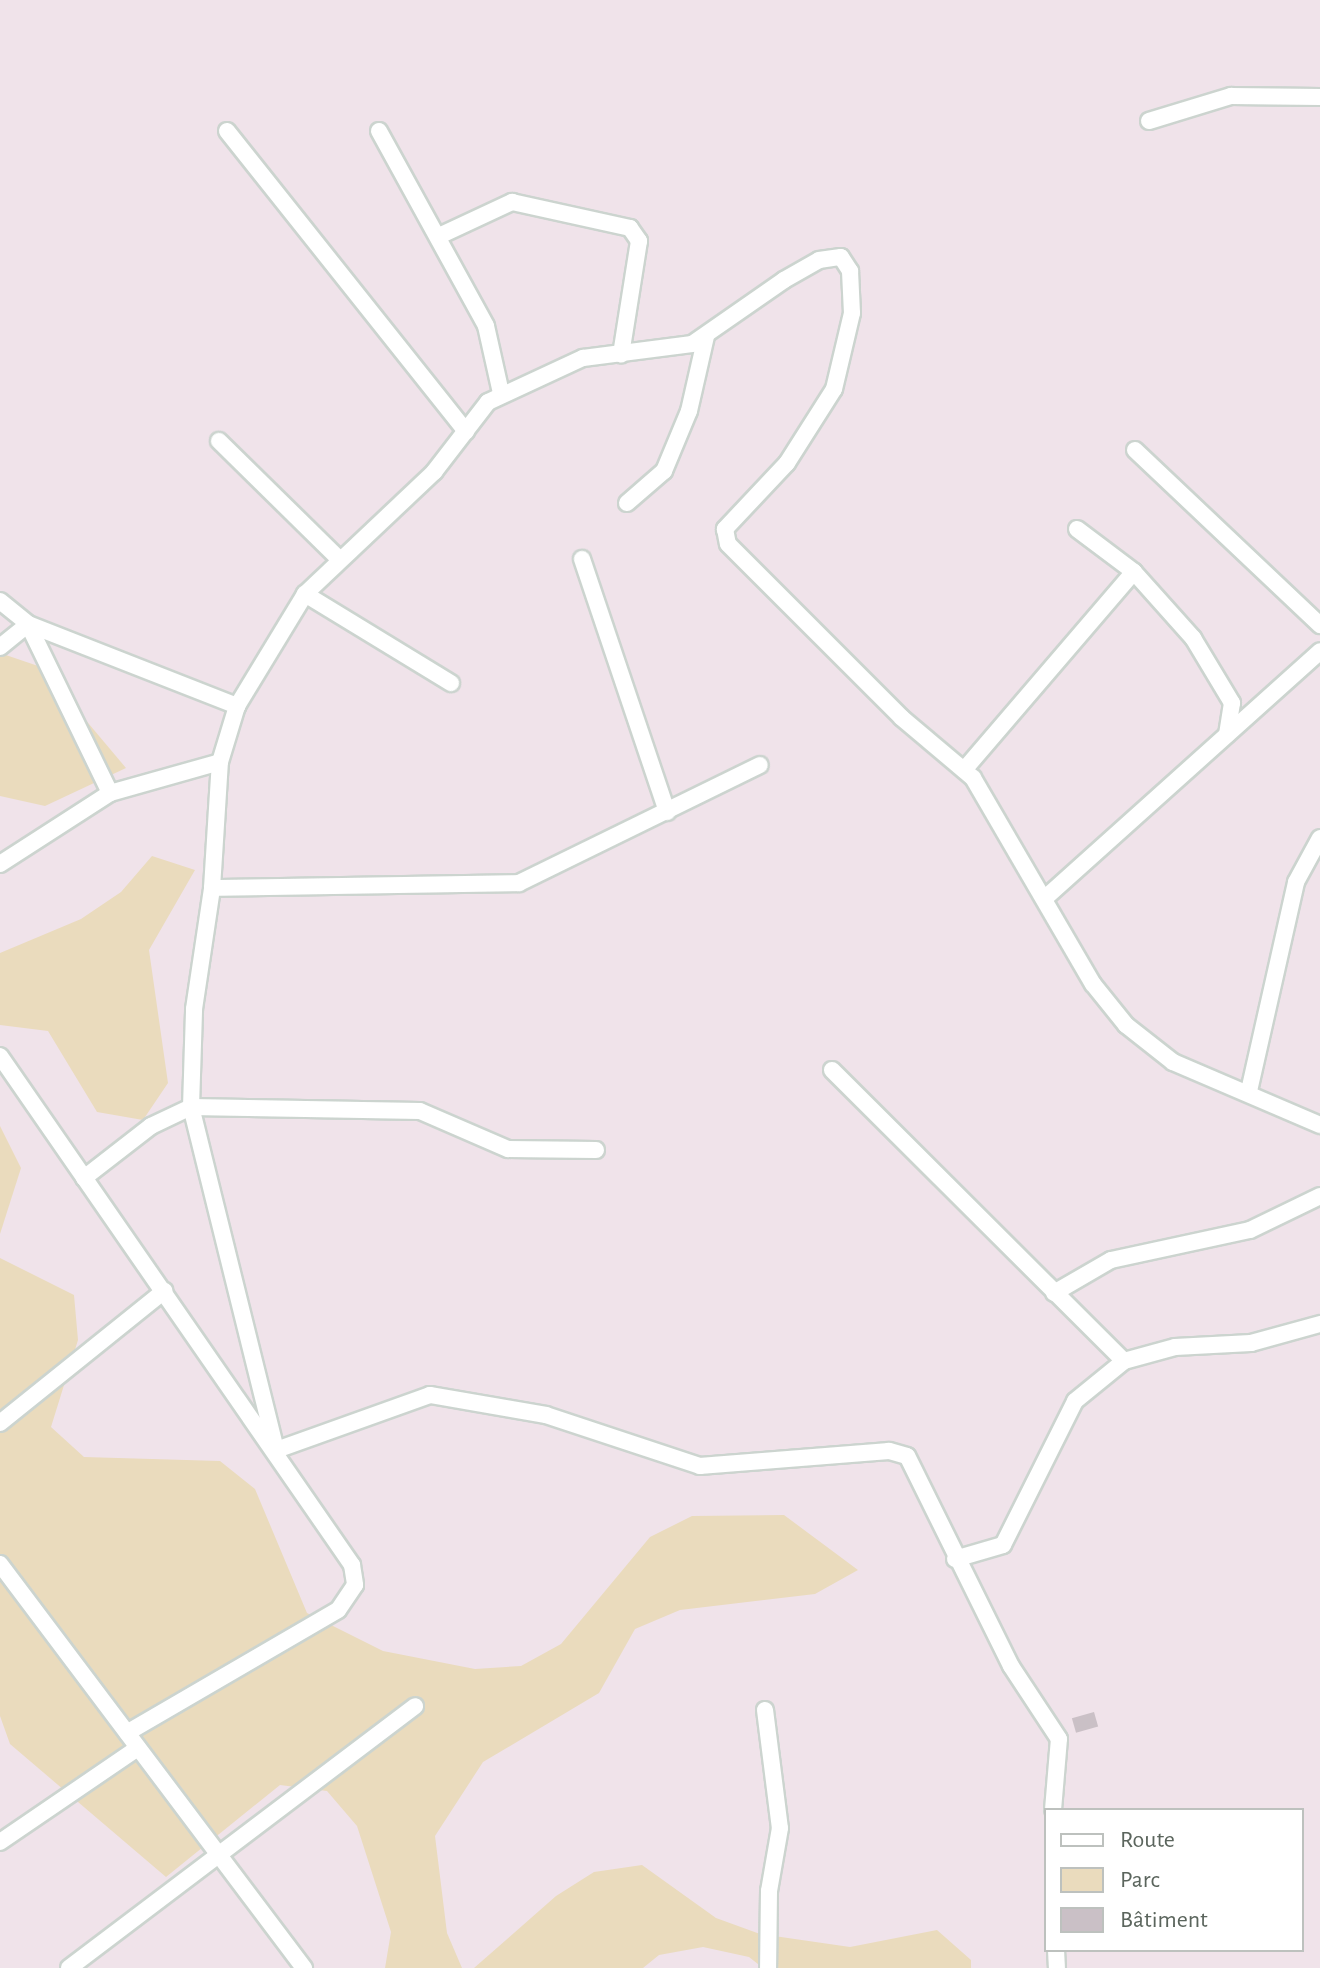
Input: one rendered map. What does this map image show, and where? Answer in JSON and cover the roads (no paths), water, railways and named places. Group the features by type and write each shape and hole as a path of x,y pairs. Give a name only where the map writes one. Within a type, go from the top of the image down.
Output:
{"street":[{"path":"1149,121 1231,96 1320,97"},
{"path":"227,131 466,431"},
{"path":"379,131 486,326 501,393"},
{"path":"439,236 512,202 630,228 639,241 621,355"},
{"path":"276,1450 191,1107 194,1009 212,888 220,762 237,706 305,594 337,557 434,472 501,393 569,363 672,349 706,336 819,260 841,257 847,262 849,348 834,389 787,463 724,536 902,718 964,770 1093,984 1126,1025 1173,1062 1249,1091 1320,1125"},
{"path":"627,503 664,471 689,411 706,336"},
{"path":"219,441 337,557"},
{"path":"1135,450 1320,625"},
{"path":"1077,529 1134,572 1193,638 1232,703 1226,737"},
{"path":"582,559 667,812"},
{"path":"964,770 1134,572"},
{"path":"305,594 451,683"},
{"path":"0,601 28,624 237,706"},
{"path":"0,647 28,624"},
{"path":"28,624 110,793"},
{"path":"1044,899 1320,651"},
{"path":"0,864 110,793 220,762"},
{"path":"212,888 519,883 760,765"},
{"path":"1249,1091 1296,882 1320,838"},
{"path":"0,1056 342,1543 352,1565 350,1600 127,1733"},
{"path":"832,1070 1124,1361"},
{"path":"84,1178 151,1126 191,1107 420,1111 508,1149 596,1150"},
{"path":"1054,1293 1111,1260 1250,1230 1320,1196"},
{"path":"0,1423 164,1291"},
{"path":"955,1559 1003,1545 1075,1401 1124,1361 1175,1347 1251,1343 1320,1324"},
{"path":"276,1450 430,1395 546,1415 700,1466 900,1453 912,1463 955,1559 1011,1666 1059,1739 1053,1808"},
{"path":"0,1564 304,1968"},
{"path":"69,1968 415,1706"},
{"path":"765,1710 780,1828 769,1891 768,1968"},
{"path":"0,1842 138,1748"}]}
